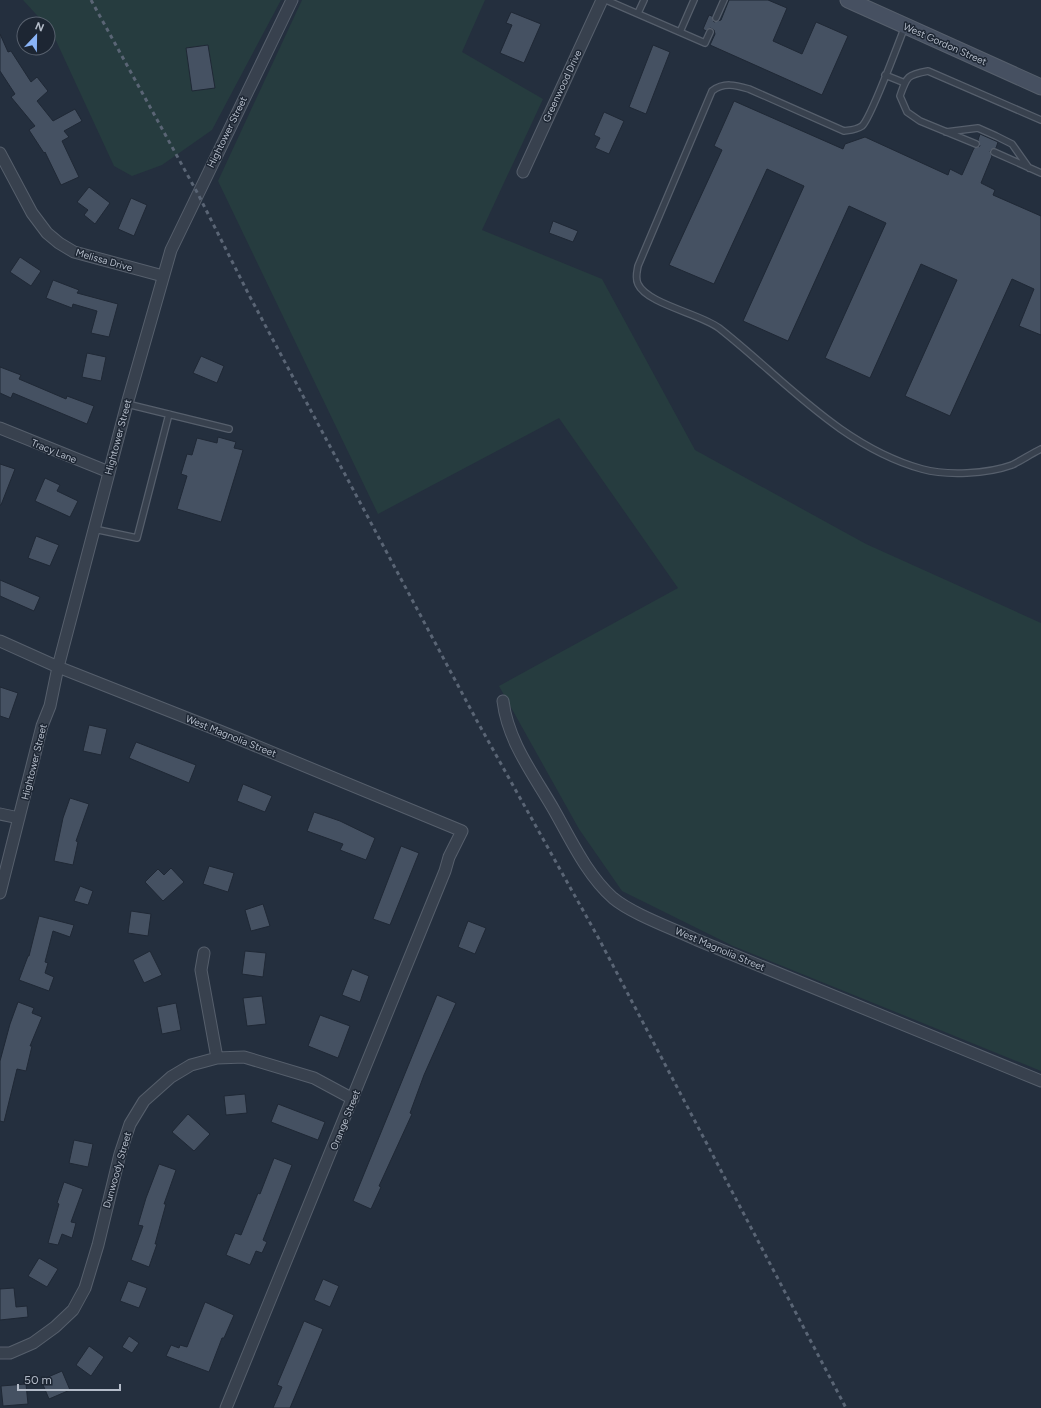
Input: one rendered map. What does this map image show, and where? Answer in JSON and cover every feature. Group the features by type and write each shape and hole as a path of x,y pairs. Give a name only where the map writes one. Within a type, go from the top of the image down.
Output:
{"street":[{"name":"Hightower Street","path":"0,893 42,726 50,706 58,668 94,528 163,276 180,229 292,0"},
{"name":"Greenwood Drive","path":"523,172 602,0"},
{"name":"West Gordon Street","path":"848,0 1040,85"},
{"name":"Melissa Drive","path":"0,153 32,213 47,233 59,243 74,252 163,276"},
{"name":"Tracy Lane","path":"0,428 109,472"},
{"name":"West Magnolia Street","path":"0,641 58,668 220,731 462,831"},
{"name":"West Magnolia Street","path":"503,701 509,727 529,769 595,877 614,899 654,921 1041,1081"},
{"path":"0,814 19,818"},
{"name":"Orange Street","path":"226,1408 353,1099 445,871 449,857 462,831"},
{"path":"204,953 201,970 217,1058"},
{"name":"Dunwoody Street","path":"0,1353 10,1353 33,1343 55,1327 72,1310 85,1288 98,1245 120,1154 130,1124 144,1101 171,1077 191,1065 217,1058 244,1056 314,1078 353,1099"}],"lane":[{"path":"606,0 705,43 710,32"},
{"path":"638,13 644,0"},
{"path":"680,32 694,0"},
{"path":"716,18 724,0"},
{"path":"906,26 863,125 852,130 844,131 749,88 732,85 719,86 712,91 638,266 636,277 638,285 658,301 718,327 825,418 882,453 922,469 956,474 1011,465 1041,449"},
{"path":"976,144 920,121 907,112 900,96 905,83 911,74 928,70 1041,120"},
{"path":"886,74 905,83"},
{"path":"946,132 978,128 1012,144 1029,168"},
{"path":"994,152 1041,173"},
{"path":"127,404 228,429"},
{"path":"94,528 136,538 169,414"}],"green space":[{"path":"23,0 281,0 212,130 162,165 132,176 114,166 56,41 56,16 38,16"},
{"path":"302,0 485,0 462,52 543,99 482,230 602,279 695,450 866,544 1041,623 1041,1071 733,946 622,891 579,829 499,686 678,588 559,418 378,514 218,181"}],"building":[{"path":"729,0 768,0 787,8 773,41 802,54 816,22 848,36 822,95 710,45 715,34 714,30 710,28 706,31 703,29 709,15 712,16 714,22 721,20"},
{"path":"511,12 541,24 524,63 500,53 512,25 506,23"},
{"path":"0,34 8,52 11,51 31,82 37,77 48,91 37,101 53,121 75,109 82,121 64,131 69,137 62,141 79,177 61,185 45,152 44,153 29,130 35,126 11,97 15,94 0,71"},
{"path":"208,45 215,88 192,91 186,48"},
{"path":"653,45 670,52 646,114 629,107"},
{"path":"734,101 843,149 845,144 865,137 948,175 950,169 962,175 974,148 980,146 978,140 980,134 998,142 996,148 990,151 992,156 981,183 995,190 993,195 1041,216 1041,335 1019,326 1034,289 1012,279 950,416 905,396 957,280 921,264 870,378 825,358 886,223 849,206 788,341 743,321 804,186 767,169 714,284 669,265 722,150 714,146"},
{"path":"604,112 624,121 609,154 595,148 600,138 594,135"},
{"path":"89,187 110,203 95,224 84,215 88,210 77,202"},
{"path":"131,198 147,205 134,236 118,229"},
{"path":"553,221 578,231 573,242 549,233"},
{"path":"20,257 41,271 31,286 10,272"},
{"path":"53,280 79,290 77,293 118,304 109,337 91,333 97,311 73,304 72,308 46,298"},
{"path":"87,353 106,357 101,381 82,377"},
{"path":"201,356 224,366 217,383 193,373"},
{"path":"0,367 21,375 19,379 66,399 67,396 94,406 87,424 13,393 11,398 0,393"},
{"path":"218,437 236,442 234,448 243,450 221,522 177,509 187,476 181,474 187,454 192,455 197,438 217,443"},
{"path":"0,464 15,469 1,505 0,505"},
{"path":"45,478 60,485 57,491 78,501 70,517 35,501"},
{"path":"36,536 59,545 50,566 28,558"},
{"path":"0,580 40,597 34,611 0,596"},
{"path":"0,687 18,693 9,719 0,716"},
{"path":"89,725 107,729 101,755 83,751"},
{"path":"136,742 196,765 189,783 129,758"},
{"path":"243,784 272,796 265,812 237,801"},
{"path":"70,798 89,804 76,841 78,842 73,865 54,861 63,818"},
{"path":"314,812 340,821 375,838 366,860 340,850 343,844 307,831"},
{"path":"401,846 419,853 390,925 373,919"},
{"path":"209,866 234,873 228,892 203,884"},
{"path":"171,868 184,882 163,901 145,882 158,869 164,875"},
{"path":"80,886 93,891 88,905 74,901"},
{"path":"263,904 270,926 251,931 245,910"},
{"path":"131,911 151,914 148,936 128,933"},
{"path":"39,916 74,925 70,937 53,931 45,962 48,963 45,973 54,977 49,991 19,980 29,956"},
{"path":"468,921 486,928 475,954 458,947"},
{"path":"150,951 162,975 144,983 133,960"},
{"path":"245,951 266,953 263,977 242,974"},
{"path":"352,969 369,976 360,1002 342,995"},
{"path":"437,995 456,1003 424,1075 410,1113 412,1114 379,1186 381,1187 371,1209 353,1201"},
{"path":"262,996 266,1024 247,1026 243,998"},
{"path":"18,1002 34,1008 32,1013 42,1017 30,1046 32,1046 26,1071 17,1069 4,1122 0,1121 0,1061 10,1024"},
{"path":"176,1003 181,1030 162,1034 157,1007"},
{"path":"320,1015 350,1026 338,1058 308,1046"},
{"path":"245,1094 247,1113 226,1115 224,1096"},
{"path":"278,1104 325,1122 318,1140 271,1122"},
{"path":"188,1114 210,1134 194,1151 172,1132"},
{"path":"74,1140 93,1144 88,1167 69,1163"},
{"path":"274,1158 292,1165 263,1240 267,1242 262,1253 256,1251 250,1265 226,1255 235,1233 241,1235 258,1193 260,1194"},
{"path":"159,1164 176,1170 164,1204 166,1204 155,1244 157,1244 149,1267 131,1260 143,1226 138,1225 146,1198"},
{"path":"64,1182 83,1189 71,1222 76,1223 72,1238 62,1234 58,1245 48,1243 59,1204 57,1203"},
{"path":"39,1258 58,1269 47,1287 28,1276"},
{"path":"323,1279 339,1286 330,1307 314,1300"},
{"path":"128,1281 147,1288 139,1308 120,1301"},
{"path":"14,1288 16,1307 27,1306 28,1317 0,1320 0,1289"},
{"path":"205,1302 234,1315 224,1338 222,1338 209,1372 166,1356 171,1345 179,1348 180,1345 187,1347"},
{"path":"304,1321 323,1329 290,1408 273,1408 282,1387 277,1385"},
{"path":"129,1336 139,1343 132,1353 122,1347"},
{"path":"89,1346 104,1357 91,1376 76,1365"},
{"path":"62,1371 70,1390 49,1399 41,1380"},
{"path":"26,1384 28,1404 3,1406 1,1386"}],"railway":[{"path":"91,0 198,194 249,295 477,721 599,939 846,1408"}]}
